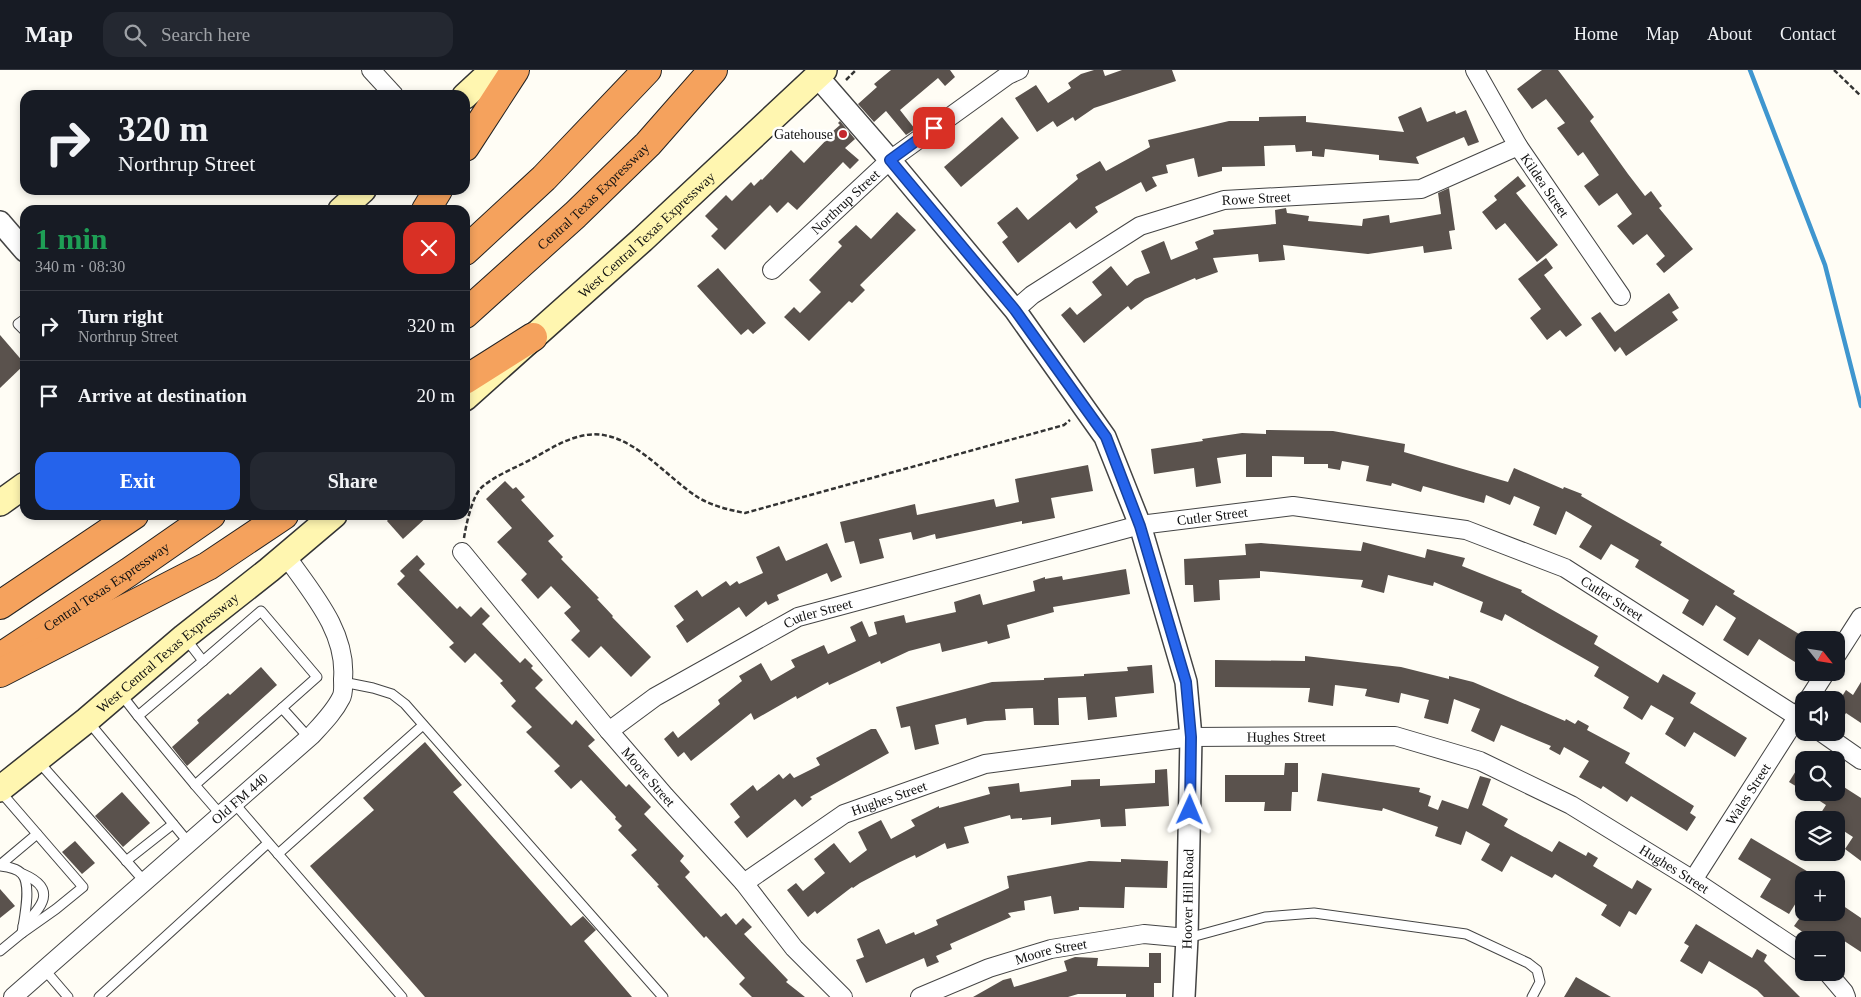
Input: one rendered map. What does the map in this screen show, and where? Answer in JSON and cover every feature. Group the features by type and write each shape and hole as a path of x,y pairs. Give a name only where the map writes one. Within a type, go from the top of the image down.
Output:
{"highway":[{"path":"470,139 515,70"},
{"path":"470,246 544,178 647,70"},
{"name":"Central Texas Expressway","path":"470,310 575,215 648,144 713,70"},
{"path":"470,377 533,337"},
{"path":"0,605 127,520"},
{"name":"Central Texas Expressway","path":"0,657 204,520"},
{"path":"0,673 208,566 277,520"}],"main road":[{"path":"470,91 493,70"},
{"name":"West Central Texas Expressway","path":"470,394 642,240 821,73"},
{"path":"346,205 358,195"},
{"path":"0,503 20,489"},
{"name":"West Central Texas Expressway","path":"0,790 328,520"}],"street":[{"path":"371,70 389,90"},
{"name":"Northrup Street","path":"772,270 890,160 1008,75 1019,70"},
{"name":"Kildea Street","path":"1475,70 1518,146 1621,296"},
{"name":"Hoover Hill Road","path":"821,73 890,160 1015,310 1106,437 1140,526 1186,682 1191,737 1184,997"},
{"name":"Rowe Street","path":"1015,310 1032,295 1140,226 1224,200 1420,189 1518,146"},
{"path":"0,222 20,245"},
{"name":"Cutler Street","path":"609,731 656,697 798,617 1140,526 1292,506 1466,530 1564,568 1795,711"},
{"name":"Moore Street","path":"462,552 609,731 744,883 794,948 842,997"},
{"name":"Old FM 440","path":"13,997 308,738 332,713 342,696 344,668 341,647 328,616 286,556"},
{"path":"1845,642 1861,617"},
{"name":"Wales Street","path":"1693,880 1795,726"},
{"name":"Hughes Street","path":"744,883 844,814 985,764 1191,737 1395,736 1480,761 1571,805 1693,880 1795,948"},
{"path":"1834,741 1861,760"},
{"name":"Moore Street","path":"920,997 989,968 1051,949 1144,934 1187,938"},
{"path":"1834,981 1846,997"}],"lane":[{"path":"138,716 261,612 317,677 196,785"},
{"path":"184,637 203,661"},
{"path":"343,682 392,694 405,704 663,997"},
{"path":"120,693 196,785 268,842 402,997"},
{"path":"282,708 308,738"},
{"path":"87,720 189,842"},
{"path":"278,854 423,724"},
{"path":"37,759 145,882"},
{"path":"0,790 83,887 56,909 23,929"},
{"path":"126,861 173,824"},
{"path":"0,866 37,834"},
{"path":"99,997 268,842"},
{"path":"0,866 17,870 38,883 43,890 44,896 40,909 0,951"},
{"path":"23,874 27,892 23,929"},
{"path":"1187,938 1265,917 1314,914 1466,934 1528,963 1537,970 1540,982 1532,997"},
{"path":"44,969 68,997"}],"path":[{"path":"1834,70 1861,96"},
{"path":"470,517 480,489 500,475 556,444 587,435 608,436 635,447 678,483 701,499 725,509 745,513 1064,424 1086,410"},
{"path":"462,552 469,520"}],"building":[{"path":"891,70 950,70 955,77 945,86 938,78 900,110 915,129 906,135 886,111 874,122 858,104 877,87 874,84"},
{"path":"1094,70 1103,70 1105,76 1122,70 1172,70 1176,81 1094,108 1075,121 1073,117 1057,127 1053,121 1037,132 1015,98 1036,85 1048,103 1071,88 1068,83 1081,74"},
{"path":"1542,70 1558,70 1594,117 1590,121 1628,174 1645,196 1651,191 1662,206 1659,208 1693,249 1664,273 1656,264 1665,256 1647,234 1633,245 1617,226 1632,214 1617,193 1599,206 1584,186 1599,175 1583,152 1578,156 1557,128 1565,123 1546,99 1532,109 1517,89"},
{"path":"1421,107 1427,122 1455,111 1456,114 1466,110 1479,142 1468,146 1464,137 1416,157 1419,164 1379,160 1379,155 1325,149 1324,157 1312,156 1312,151 1296,152 1295,145 1264,146 1265,166 1222,167 1222,171 1198,177 1194,158 1166,165 1168,173 1152,177 1157,186 1146,192 1141,182 1095,207 1098,212 1076,229 1070,222 1018,263 1002,242 1008,237 997,223 1017,207 1028,220 1078,179 1076,175 1100,161 1106,171 1150,147 1148,140 1229,121 1259,121 1259,117 1306,116 1306,122 1404,132 1398,117"},
{"path":"1002,117 1019,138 961,187 944,167"},
{"path":"840,121 855,139 845,148 859,160 850,169 843,162 797,210 788,202 777,213 770,205 725,250 711,236 718,229 705,216 726,195 732,201 751,182 754,186 791,150 804,163 840,125 838,123"},
{"path":"1518,176 1526,186 1516,193 1558,245 1537,262 1505,223 1496,230 1482,212 1497,200 1494,196"},
{"path":"1449,188 1455,230 1449,231 1452,249 1424,253 1423,246 1368,254 1283,245 1285,260 1259,262 1258,254 1213,258 1218,272 1196,280 1195,278 1145,299 1131,310 1128,306 1084,343 1061,315 1070,307 1077,315 1102,295 1092,282 1111,266 1127,286 1135,279 1150,273 1141,251 1164,241 1171,260 1198,249 1195,242 1214,234 1213,230 1276,224 1275,210 1286,208 1287,213 1309,216 1308,221 1362,226 1363,219 1389,215 1390,223 1441,214 1438,193"},
{"path":"897,212 916,230 860,285 865,290 852,303 849,301 809,341 784,317 794,307 800,313 821,292 809,280 842,246 838,242 856,225 871,239"},
{"path":"1546,258 1553,268 1544,275 1582,325 1566,337 1560,330 1547,340 1530,318 1541,309 1518,279"},
{"path":"718,268 766,323 753,334 748,329 741,335 697,286"},
{"path":"1669,293 1679,308 1672,312 1678,320 1626,356 1620,347 1615,352 1591,318 1600,312 1615,332"},
{"path":"0,335 20,358 20,369 0,388"},
{"path":"1266,430 1333,431 1405,444 1404,452 1508,482 1514,468 1563,489 1564,487 1582,494 1581,496 1662,542 1660,545 1735,591 1733,594 1795,632 1795,662 1759,639 1748,656 1723,640 1736,618 1716,605 1703,626 1682,613 1689,600 1635,567 1639,560 1611,544 1601,560 1579,547 1592,526 1566,511 1556,535 1533,525 1540,507 1514,496 1510,505 1486,495 1484,503 1423,486 1421,492 1392,483 1391,486 1366,481 1369,466 1342,461 1340,470 1328,468 1328,464 1304,464 1304,457 1272,456 1272,477 1246,477 1246,454 1217,458 1221,483 1196,487 1194,468 1154,474 1151,449 1242,433 1266,434"},
{"path":"1088,465 1093,491 1051,498 1055,518 1022,524 1022,521 936,539 935,534 913,540 911,532 879,539 884,558 860,564 854,541 845,543 840,522 915,504 917,515 994,499 996,507 1019,502 1015,479"},
{"path":"505,481 513,489 516,487 525,497 521,500 554,536 548,541 563,557 561,559 599,598 597,599 612,617 651,657 631,677 601,646 589,658 571,640 580,631 564,613 571,607 551,586 538,599 521,580 527,574 497,542 512,528 486,499"},
{"path":"388,520 424,520 403,539"},
{"path":"1363,542 1425,558 1427,549 1465,558 1462,566 1522,590 1521,592 1598,636 1594,644 1658,683 1663,674 1696,693 1690,703 1747,738 1735,757 1694,732 1685,747 1665,734 1674,718 1651,705 1642,720 1623,708 1629,697 1594,676 1599,667 1505,614 1502,621 1480,612 1483,602 1434,582 1433,586 1388,575 1384,593 1361,587 1363,580 1260,571 1260,578 1219,580 1220,600 1194,602 1193,585 1185,585 1184,559 1246,555 1245,544 1261,543 1361,551"},
{"path":"827,543 842,577 831,582 827,573 777,595 779,600 768,605 766,601 746,617 739,607 687,643 676,626 684,620 674,606 697,590 702,597 726,581 730,586 737,581 739,584 763,573 756,557 779,546 786,561"},
{"path":"417,555 425,564 419,570 457,609 460,606 471,617 481,607 490,616 482,624 520,663 525,658 533,666 531,668 543,680 535,688 572,725 576,720 595,740 588,746 626,787 629,784 651,807 644,814 684,856 680,861 690,872 685,877 721,917 726,913 736,925 743,918 752,927 744,934 788,980 786,982 805,997 752,997 739,984 745,978 706,936 704,938 631,855 637,850 618,830 622,826 615,819 616,817 581,780 571,789 554,771 560,766 526,732 532,727 511,706 516,701 500,683 503,681 475,653 465,663 449,647 454,643 397,584 405,576 400,571"},
{"path":"1126,569 1130,594 1053,607 1054,612 1007,625 1010,638 988,644 987,641 942,652 940,643 909,651 881,664 880,661 829,685 828,682 797,699 796,696 754,720 751,713 691,761 684,752 678,757 664,739 673,731 678,738 720,704 718,700 742,681 739,676 761,663 771,681 795,667 791,660 824,645 828,654 856,641 850,627 862,621 869,637 877,634 874,622 904,615 906,623 956,612 954,602 980,594 983,605 1035,591 1033,581 1045,577 1045,579 1062,576 1063,580"},
{"path":"1305,656 1401,667 1449,679 1449,676 1473,682 1565,721 1566,719 1575,724 1578,720 1589,726 1587,730 1630,753 1625,763 1694,806 1690,813 1696,817 1687,831 1631,796 1627,802 1603,786 1601,789 1579,777 1589,761 1564,747 1560,755 1549,749 1551,746 1501,725 1494,742 1471,731 1480,709 1454,699 1448,724 1424,718 1429,700 1401,693 1399,703 1365,696 1367,689 1335,685 1333,706 1308,702 1310,688 1215,687 1215,660 1305,661"},
{"path":"1152,665 1154,693 1115,697 1117,717 1088,720 1086,697 1058,698 1059,725 1034,725 1033,708 1005,709 1006,720 985,721 967,725 966,718 935,725 939,744 915,750 910,726 901,728 896,707 992,682 1084,676 1084,674 1128,671 1127,667"},
{"path":"261,667 277,685 187,766 172,747 199,723 197,720 228,693 230,695"},
{"path":"1861,682 1861,723 1846,713 1845,714 1845,692 1846,690 1853,695"},
{"path":"871,729 876,729 889,753 810,797 812,799 802,807 795,799 747,838 734,822 740,817 730,804 753,785 757,791 779,774 783,779 790,773 794,778 820,765 816,758"},
{"path":"425,742 462,785 453,792 571,926 583,916 596,930 584,941 632,997 425,997 310,866 374,810 363,798"},
{"path":"1285,763 1298,763 1298,792 1292,792 1291,811 1264,811 1265,802 1225,802 1225,775 1284,775"},
{"path":"1167,769 1169,806 1125,809 1126,826 1101,827 1100,819 1051,825 1051,817 1022,820 1022,818 1011,819 1010,815 964,827 969,843 947,849 945,843 916,858 915,855 852,887 817,914 815,911 808,917 787,890 796,883 803,891 825,873 814,859 834,843 850,863 867,850 858,832 881,820 891,839 915,826 911,820 939,806 939,808 990,794 988,787 1019,783 1020,792 1071,786 1071,780 1100,779 1100,786 1155,783 1155,770"},
{"path":"1795,772 1795,786 1789,782"},
{"path":"1322,773 1420,788 1419,792 1431,796 1428,806 1438,810 1442,800 1468,809 1480,776 1491,779 1482,805 1508,819 1504,826 1552,852 1559,841 1586,856 1588,852 1598,858 1593,866 1632,889 1637,880 1652,889 1636,915 1629,911 1620,927 1601,915 1607,905 1555,874 1552,878 1511,856 1502,872 1481,860 1490,844 1466,831 1461,845 1435,836 1438,827 1383,808 1382,811 1317,801"},
{"path":"1845,788 1861,798 1861,861 1845,849 1853,837 1845,832 1845,811 1822,811 1826,805 1820,801 1845,801"},
{"path":"122,792 150,823 123,847 95,816"},
{"path":"1751,838 1807,871 1795,871 1795,904 1789,914 1760,897 1771,879 1738,859"},
{"path":"75,841 95,863 82,874 62,852"},
{"path":"1121,859 1168,861 1167,888 1125,887 1124,908 1079,907 1079,910 1054,914 1051,896 1024,901 1025,910 1008,913 1011,917 950,944 952,949 936,956 939,962 927,967 924,958 866,983 856,960 864,957 857,939 879,929 886,944 914,932 915,935 938,925 936,920 1009,888 1007,876 1089,861 1121,862"},
{"path":"0,889 15,906 0,918"},
{"path":"1845,907 1861,918 1861,952 1845,942 1845,931 1801,931 1794,926 1798,921 1845,921"},
{"path":"1696,924 1752,958 1757,949 1767,955 1764,961 1800,997 1764,997 1757,990 1709,961 1702,974 1680,961 1689,946 1684,943"},
{"path":"1149,953 1161,953 1161,983 1154,983 1154,997 1126,997 1126,994 1078,994 1068,997 973,997 1003,980 1011,978 1014,987 1067,971 1064,961 1075,957 1098,958 1097,966 1149,967"},
{"path":"1576,977 1611,997 1564,997"}],"waterway":[{"path":"1750,70 1825,265 1861,406"}],"place":[{"name":"Gatehouse","path":"843,134"}],"route":[{"path":"934,128 890,160 1015,310 1106,437 1140,526 1186,682 1191,737 1190,810"}]}
